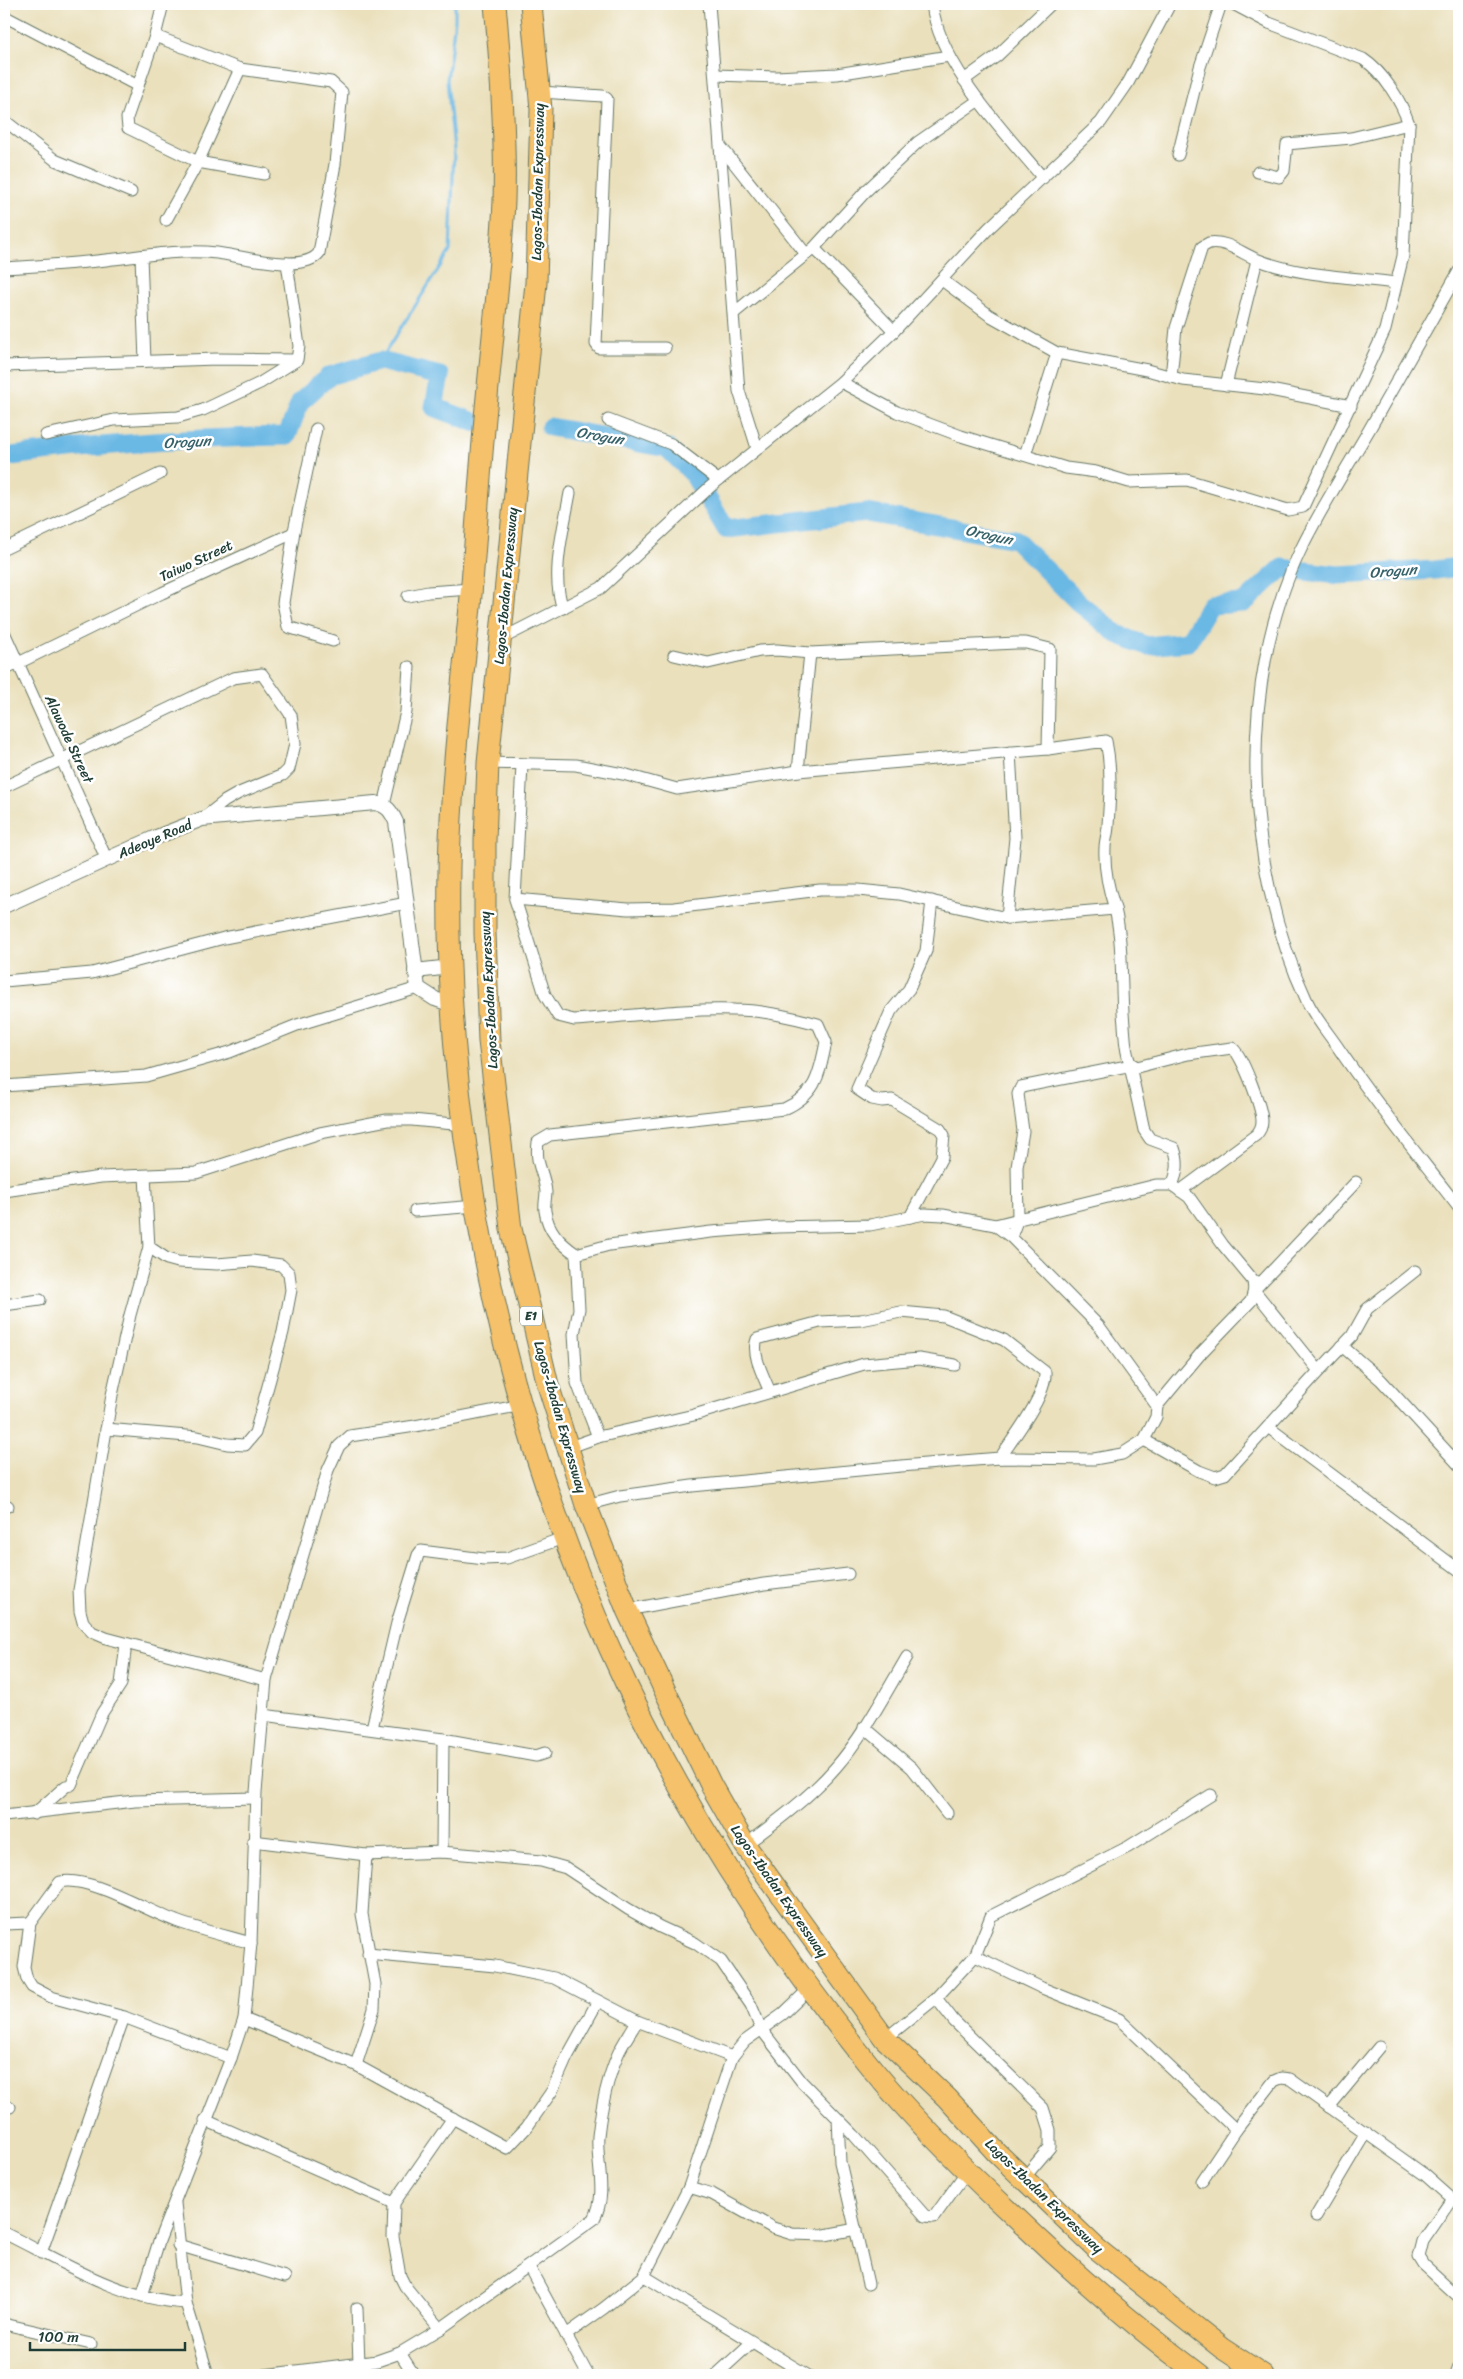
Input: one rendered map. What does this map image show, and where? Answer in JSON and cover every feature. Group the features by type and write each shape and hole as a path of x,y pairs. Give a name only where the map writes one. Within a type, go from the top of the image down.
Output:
{"highway":[{"name":"Lagos-Ibadan Expressway","path":"495,4 503,90 504,200 457,737 449,870 451,967 452,1005 464,1125 476,1206 498,1316 531,1438 566,1538 610,1649 660,1750 767,1928 876,2074 930,2136 1070,2270 1142,2332 1200,2375"},
{"name":"Lagos-Ibadan Expressway","path":"531,4 541,109 536,283 488,763 485,841 485,933 489,1041 511,1229 548,1385 567,1448 586,1505 627,1610 708,1778 745,1845 885,2039 1097,2249 1222,2348 1263,2375"}],"street":[{"path":"163,4 155,36 127,118 128,128 198,162 264,174"},
{"path":"709,4 722,148 739,391 757,448"},
{"path":"932,4 949,56 964,80 1043,178"},
{"path":"964,80 997,56 1050,4"},
{"path":"501,639 602,588 714,484 841,382 894,331 989,228 1102,122 1128,83 1170,4"},
{"path":"1178,155 1200,67 1221,4"},
{"path":"841,382 897,412 1066,468 1096,472 1129,482 1187,480 1288,510 1303,507 1385,330 1403,256 1409,124 1400,104 1374,66 1364,59 1269,24 1232,4"},
{"path":"4,16 138,86"},
{"path":"4,268 176,252 215,253 287,263 306,263 314,260 319,253 335,164 342,92 331,82 240,69 155,36"},
{"path":"715,75 776,77 836,74 949,56"},
{"path":"166,220 198,162 240,69"},
{"path":"540,92 603,96 607,99 596,344 599,348 610,349 665,348"},
{"path":"734,313 810,251 866,191 918,142 979,100"},
{"path":"4,120 55,160 131,192"},
{"path":"1258,172 1279,177 1284,171 1287,144 1352,138 1409,124"},
{"path":"722,148 810,251 894,331"},
{"path":"1171,377 1176,328 1202,247 1215,242 1256,260 1289,269 1396,283"},
{"path":"141,256 145,361"},
{"path":"1226,385 1256,260"},
{"path":"287,263 299,346 298,360"},
{"path":"1459,271 1301,550 1276,617 1256,724 1255,760 1258,818 1269,888 1287,949 1308,1003 1368,1092 1459,1208"},
{"path":"942,280 989,315 1057,353 1183,380 1265,390 1351,406"},
{"path":"1024,455 1057,353"},
{"path":"4,366 145,361 298,360"},
{"path":"46,435 114,420 178,417 203,410 260,383 298,360"},
{"path":"608,420 671,444 714,484"},
{"path":"316,429 294,531 283,603 288,627 333,641"},
{"path":"4,549 160,474"},
{"path":"563,608 559,597 557,576 570,493"},
{"name":"Taiwo Street","path":"4,670 294,531"},
{"path":"408,596 428,592 471,589"},
{"name":"Alawode Street","path":"4,632 107,860"},
{"path":"674,655 708,663 760,651 777,650 810,653 1016,643 1026,643 1050,649 1048,749"},
{"path":"798,772 810,653"},
{"path":"409,667 406,712 384,805 396,822 418,988 435,999 452,1005"},
{"path":"4,788 233,678 262,674 292,716 295,744 289,769 283,775 225,801 202,819"},
{"path":"488,763 576,765 623,774 677,789 798,772 1048,749 1106,740 1111,780 1105,848 1110,895 1121,935 1121,994 1128,1057 1144,1130 1150,1139 1174,1148 1178,1158 1176,1188"},
{"path":"1007,918 1015,838 1010,752"},
{"path":"522,765 515,899 545,995 558,1016 574,1020 686,1010 736,1010 777,1014 818,1024 826,1042 814,1086 801,1101 784,1109 550,1135 538,1142 536,1157 546,1192 545,1212 549,1226 560,1243 576,1254 609,1245 711,1232 777,1227 870,1225 925,1214 944,1215 995,1225 1011,1237 1099,1326 1157,1406"},
{"name":"Adeoye Road","path":"4,906 202,819 367,802 384,805"},
{"path":"515,899 628,909 655,909 820,890 858,890 899,894 1007,918 1115,909"},
{"path":"910,1217 942,1157 944,1134 940,1129 892,1100 872,1099 857,1089 891,1011 909,990 926,951 932,901"},
{"path":"4,981 92,973 224,938 407,903"},
{"path":"415,971 451,967"},
{"path":"4,1086 146,1076 230,1052 298,1025 418,988"},
{"path":"1011,1237 1018,1218 1017,1167 1023,1131 1018,1094 1021,1088 1131,1065 1143,1066 1188,1054 1227,1048 1236,1050 1261,1115 1260,1132 1176,1188"},
{"path":"4,1191 102,1177 196,1173 320,1133 365,1124 412,1120 464,1125"},
{"path":"145,1176 149,1247 130,1315 106,1429 80,1581 80,1611 84,1622 92,1632 126,1644 266,1680"},
{"path":"1254,1290 1356,1182"},
{"path":"586,1505 620,1496 692,1486 1000,1458 1094,1459 1122,1454 1144,1440 1156,1417 1157,1406 1202,1352 1251,1300 1254,1290 1253,1281 1223,1245 1189,1197 1176,1188 1144,1187 995,1225"},
{"path":"415,1211 476,1206"},
{"path":"106,1429 198,1437 227,1444 245,1445 255,1433 283,1332 291,1290 289,1273 281,1265 252,1261 217,1264 178,1262 167,1259 149,1247"},
{"path":"576,1254 579,1309 574,1334 577,1383 598,1437"},
{"path":"1144,1440 1199,1471 1215,1477 1225,1474 1352,1336 1367,1310 1414,1271"},
{"path":"1254,1290 1318,1371"},
{"path":"4,1305 40,1300"},
{"path":"770,1392 754,1346 757,1339 820,1322 861,1320 902,1312 944,1316 1004,1340 1045,1372 1046,1382 1000,1458"},
{"path":"1342,1346 1381,1380 1459,1465"},
{"path":"567,1448 598,1437 694,1415 880,1361 919,1359 955,1365"},
{"path":"142,2296 159,2241 231,2058 244,2019 251,1943 255,1798 266,1680 328,1470 344,1439 522,1405"},
{"path":"1268,1427 1459,1570"},
{"path":"372,1728 397,1624 418,1555 421,1551 484,1558 507,1558 566,1538"},
{"path":"627,1610 764,1584 848,1574"},
{"path":"34,1814 66,1786 71,1785 102,1713 121,1684 126,1644"},
{"path":"745,1845 782,1817 836,1768 907,1658"},
{"path":"263,1715 372,1728 536,1756 545,1752"},
{"path":"864,1727 912,1768 946,1814"},
{"path":"442,1852 443,1739"},
{"path":"885,2039 936,1998 975,1956 991,1916 1128,1847 1211,1796"},
{"path":"4,1816 135,1801 255,1798"},
{"path":"253,1841 366,1855 442,1852 541,1861 566,1868 628,1909 660,1928 695,1943 720,1961 750,2005 761,2030 802,2082 838,2119 925,2216 934,2217 967,2171"},
{"path":"356,2065 374,2009 375,1984 362,1914 366,1855"},
{"path":"231,2058 124,2017 51,1997 32,1987 27,1979 24,1967 30,1923 60,1882 67,1880 77,1881 115,1894 176,1921 251,1943"},
{"path":"4,1924 30,1923"},
{"path":"368,1954 495,1966 554,1978 637,2021 732,2057"},
{"path":"975,1956 1042,1988 1119,2019 1236,2130"},
{"path":"566,2335 644,2276 689,2187 732,2057 744,2041 783,2014 810,1988"},
{"path":"936,1998 954,2021 1043,2108 1050,2130 1050,2146 1024,2178"},
{"path":"244,2019 356,2065 507,2148 527,2127 552,2091 567,2057 598,2001"},
{"path":"41,2253 124,2017"},
{"path":"264,2375 320,2372 400,2353 440,2329 594,2219 600,2208 602,2198 598,2137 607,2088 618,2054 637,2021"},
{"path":"1329,2106 1378,2047"},
{"path":"1202,2181 1265,2091 1274,2081 1280,2078 1290,2079 1425,2174 1452,2199 1423,2241 1419,2257 1424,2265 1459,2297"},
{"path":"440,2329 405,2286 400,2276 393,2236 394,2203 452,2118"},
{"path":"838,2119 840,2162 868,2284"},
{"path":"205,2120 394,2203"},
{"path":"1316,2216 1366,2132"},
{"path":"689,2187 712,2194 773,2228 792,2234 824,2235 856,2229"},
{"path":"175,2202 178,2245 186,2303 208,2375"},
{"path":"4,2233 84,2276 142,2296 186,2303"},
{"path":"178,2245 285,2277"},
{"path":"529,2266 588,2375"},
{"path":"644,2276 751,2343 807,2375"},
{"path":"358,2308 359,2364"},
{"path":"4,2324 91,2344"},
{"path":"716,2375 751,2343"},
{"path":"400,2353 414,2375"},
{"path":"1456,2375 1459,2367"}],"waterway":[{"path":"380,361 450,251 454,150 447,80 455,20 455,4"},
{"name":"Orogun","path":"4,457 145,442 287,436 300,402 329,376 380,361 440,376 434,407 474,422"},
{"name":"Orogun","path":"550,427 667,448 693,474 726,529 867,513 1015,539 1078,602 1117,634 1147,646 1188,642 1210,605 1244,603 1282,568 1337,575 1459,567"}]}
